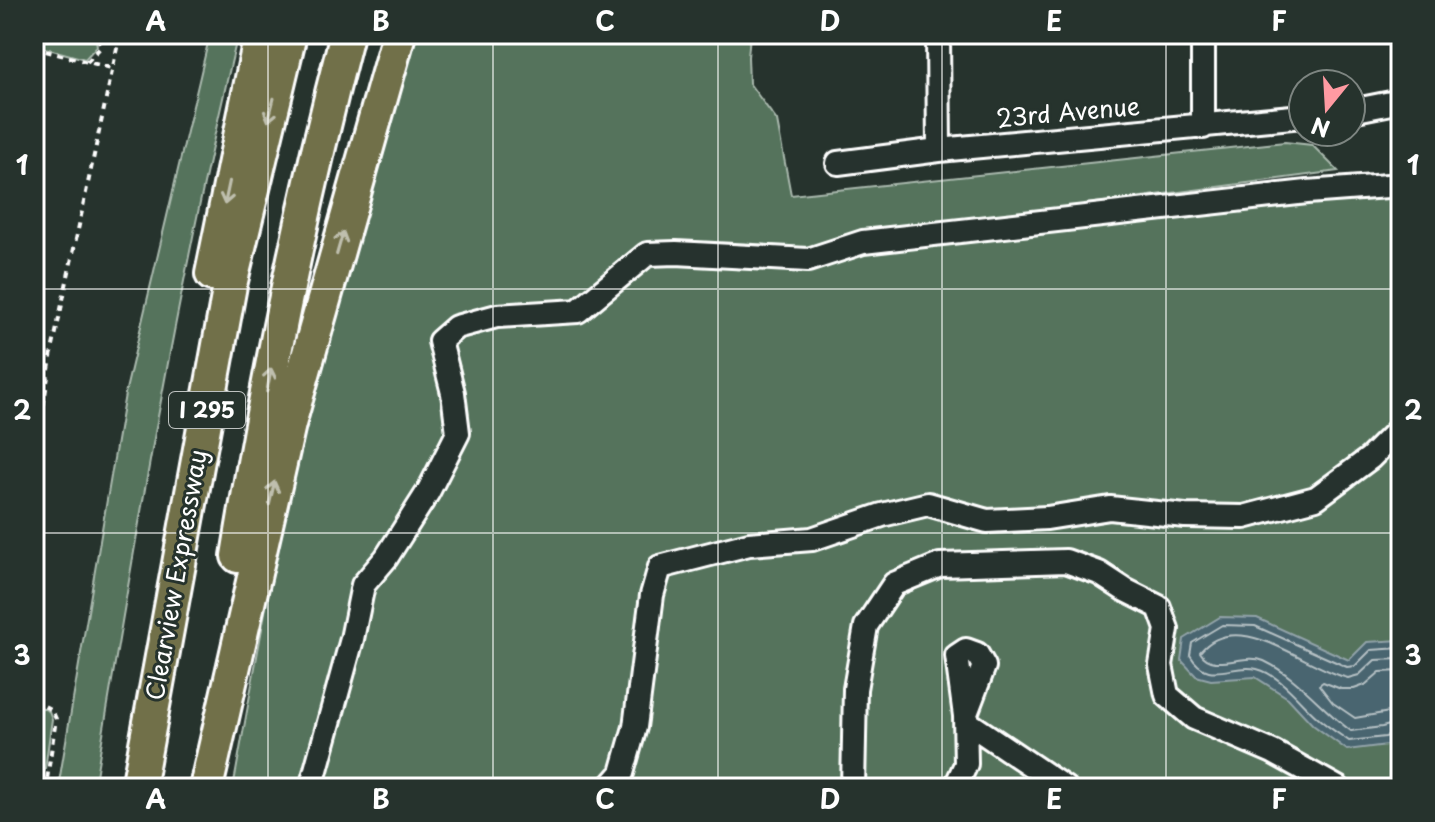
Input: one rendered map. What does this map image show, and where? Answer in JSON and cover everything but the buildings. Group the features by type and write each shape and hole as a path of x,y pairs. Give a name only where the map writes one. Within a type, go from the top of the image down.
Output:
{"highway":[{"path":"127,788 183,428 261,34"},
{"name":"Clearview Expressway","path":"138,788 230,285 290,34"},
{"name":"I 295","path":"199,788 253,461 321,133 347,34"},
{"path":"206,788 289,424 399,34"}],"street":[{"path":"938,34 939,150"},
{"path":"1203,34 1203,127"},
{"path":"1367,108 1401,101"},
{"name":"23rd Avenue","path":"838,163 939,150 1287,118"},
{"path":"311,788 349,651 363,585 386,558 428,492 458,433 453,393 440,341 456,327 497,316 578,311 647,254 808,260 863,242 1307,192 1401,185"},
{"path":"609,788 622,773 635,727 652,595 660,567 749,544 812,539 882,515 928,504 987,521 1047,518 1110,508 1185,516 1244,517 1316,498 1370,458 1401,427"},
{"path":"853,788 855,689 866,626 894,584 940,565 1066,561 1099,573 1159,607 1167,629 1161,665 1167,695 1194,718 1273,752 1338,788"},
{"path":"955,788 966,764 965,716 970,724 1065,788"}],"path":[{"path":"87,62 100,48 99,34"},
{"path":"34,465 52,351 118,34"},
{"path":"34,48 111,68"},
{"path":"34,701 52,710 56,719 47,779 39,788"}],"green space":[{"path":"34,34 95,34 97,46 85,59 34,45"},
{"path":"210,34 238,34 177,316 94,788 58,788 125,394"},
{"path":"411,34 750,34 749,83 777,121 791,195 1285,142 1287,148 1315,148 1338,171 1081,205 1401,172 1401,788 233,788 296,442"},
{"path":"34,704 49,711 52,719 45,769 34,787"}],"water":[{"path":"1220,617 1257,618 1349,660 1367,642 1401,640 1401,738 1387,745 1347,750 1313,725 1288,698 1255,677 1211,680 1196,676 1181,660 1184,639"}]}
